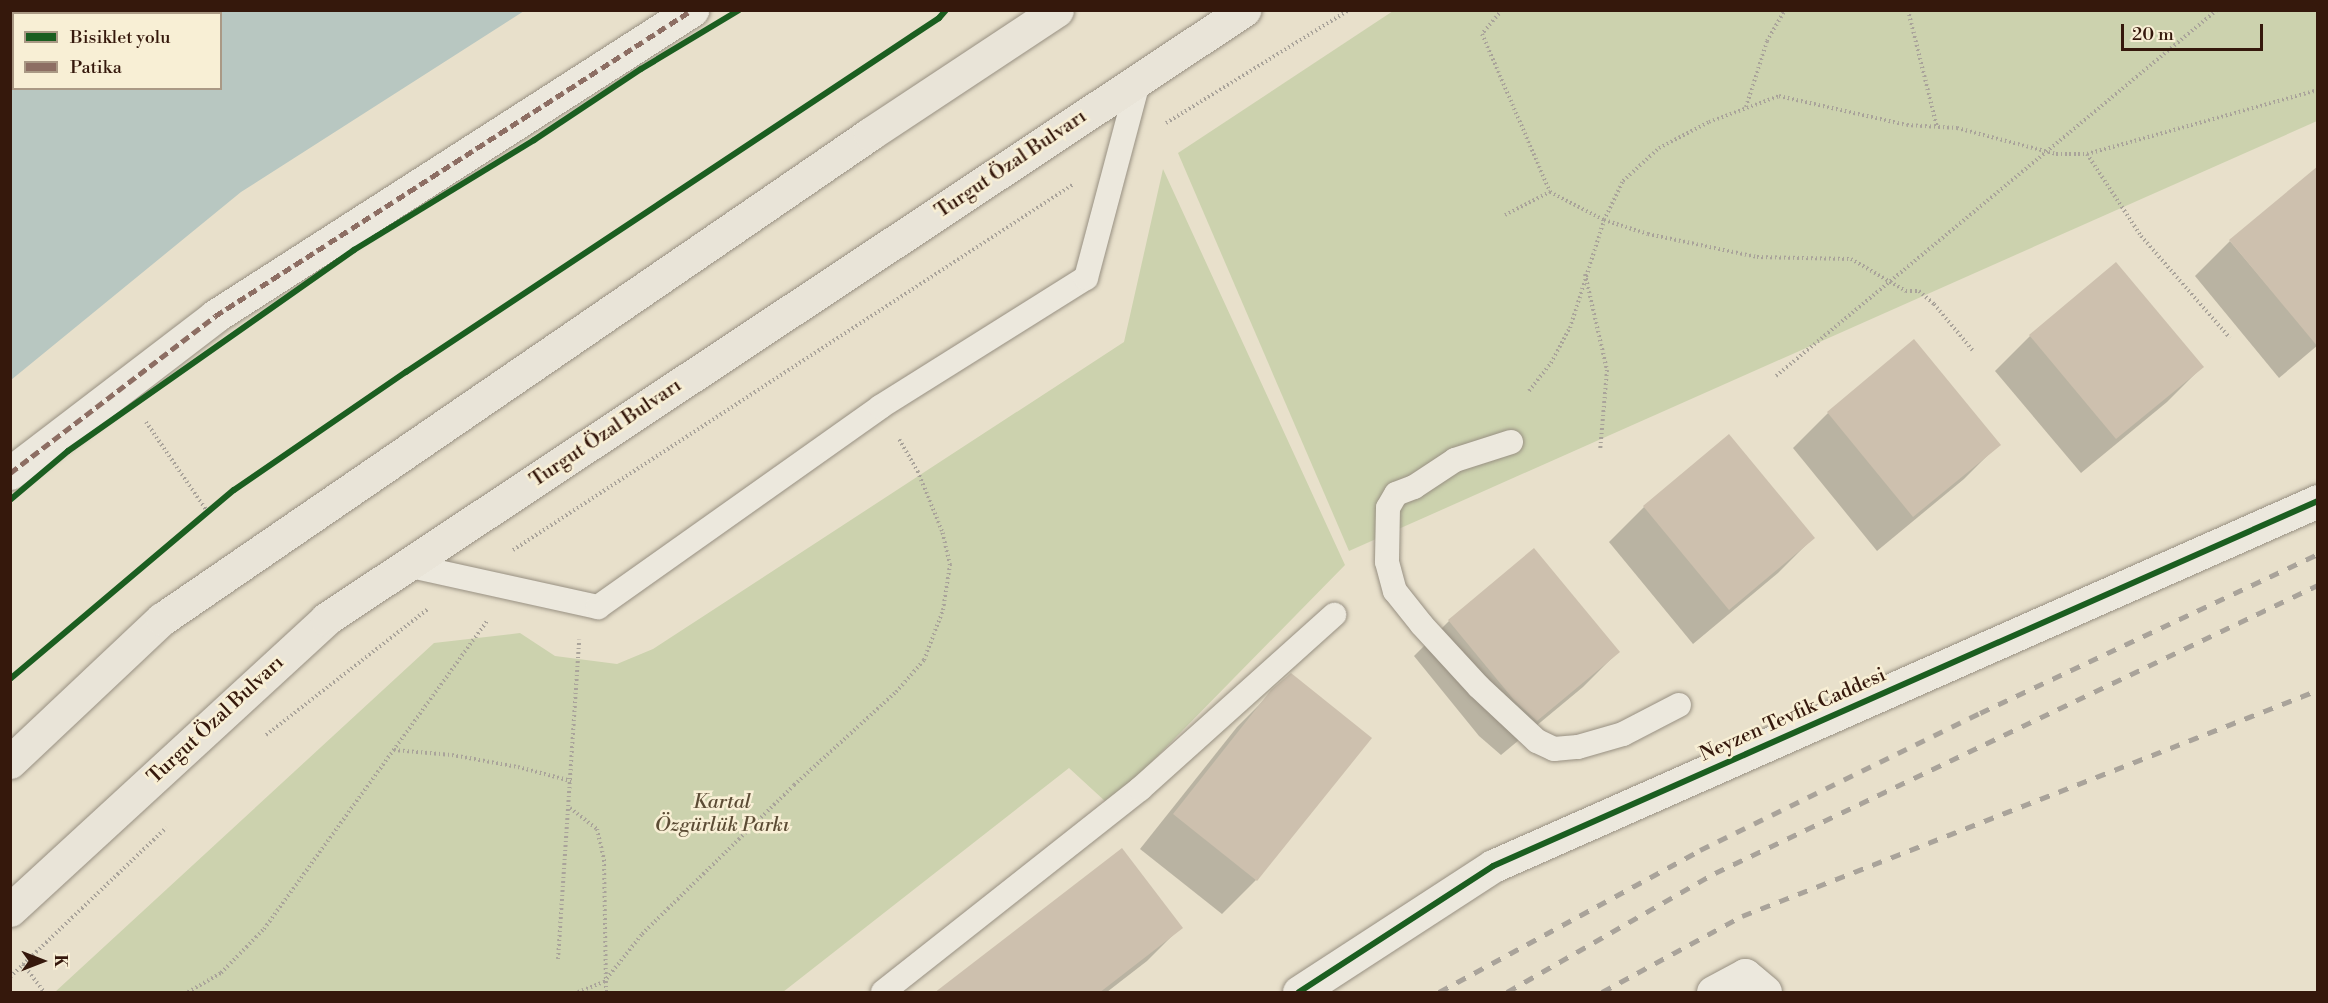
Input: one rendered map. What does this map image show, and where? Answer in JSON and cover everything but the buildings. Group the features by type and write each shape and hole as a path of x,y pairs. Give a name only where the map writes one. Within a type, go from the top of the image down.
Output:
{"highway":[{"path":"10,762 162,619 842,153 1057,10"},
{"name":"Turgut Özal Bulvarı","path":"10,910 326,619 1244,10"}],"street":[{"path":"10,473 215,316 692,10"},
{"name":"Neyzen Tevfik Caddesi","path":"1299,993 1493,866 2318,501"},
{"path":"1713,993 1745,975 1765,993"}],"lane":[{"path":"406,565 598,607 880,407 1086,278 1139,79"},
{"path":"1511,442 1455,460 1413,487 1396,494 1388,508 1387,562 1395,591 1422,625 1479,687 1537,741 1554,748 1578,747 1623,734 1680,705"},
{"path":"883,993 1140,789 1334,615"}],"path":[{"path":"265,736 468,579 1192,106 1349,10"},
{"path":"1502,10 1482,34 1550,192 1604,220 1648,234 1757,257 1851,259 1891,280 1906,291 1918,291 1934,304 1974,352"},
{"path":"1746,108 1767,41 1785,10"},
{"path":"1908,10 1937,127"},
{"path":"1776,376 2044,151 2217,10"},
{"path":"1529,391 1551,363 1570,328 1585,273 1604,220 1623,181 1659,148 1709,122 1779,96 1908,125 1957,128 2044,151 2087,154 2318,90"},
{"path":"2087,154 2141,236 2230,338"},
{"path":"1504,215 1550,192"},
{"path":"1585,273 1607,370 1600,451"},
{"path":"122,387 207,511"},
{"path":"578,993 604,982 642,934 794,785 896,692 924,660 943,610 950,565 942,531 918,472 880,407"},
{"path":"198,518 216,504"},
{"path":"188,993 221,973 264,929 512,588"},
{"path":"558,959 582,603"},
{"path":"393,750 452,754 518,766 571,781"},
{"path":"570,807 597,829 604,860 604,982 606,993"},
{"path":"10,977 174,820"},
{"path":"22,964 44,993"}],"green space":[{"path":"1393,11 2317,11 2317,121 1349,551 1178,153"},
{"name":"Kartal Özgürlük Parkı","path":"1163,169 1345,565 1130,784 1106,802 1069,768 783,992 55,992 434,643 520,633 555,656 617,664 653,649 1124,342"}],"shaded area":[{"path":"11,10 524,10 524,11 241,192 11,380"}],"railway":[{"path":"1439,992 1700,850 1980,713 2318,554"},
{"path":"1507,992 1715,873 2318,585"},
{"path":"1602,992 1742,916 2318,690"}],"marked path":[{"path":"10,473 215,316 692,10"}],"cycle path":[{"path":"10,500 68,451 354,250 534,140 641,69 739,10"},
{"path":"10,679 234,490 406,372 939,18 946,10"},
{"path":"1299,992 1493,866 2318,501"}]}
